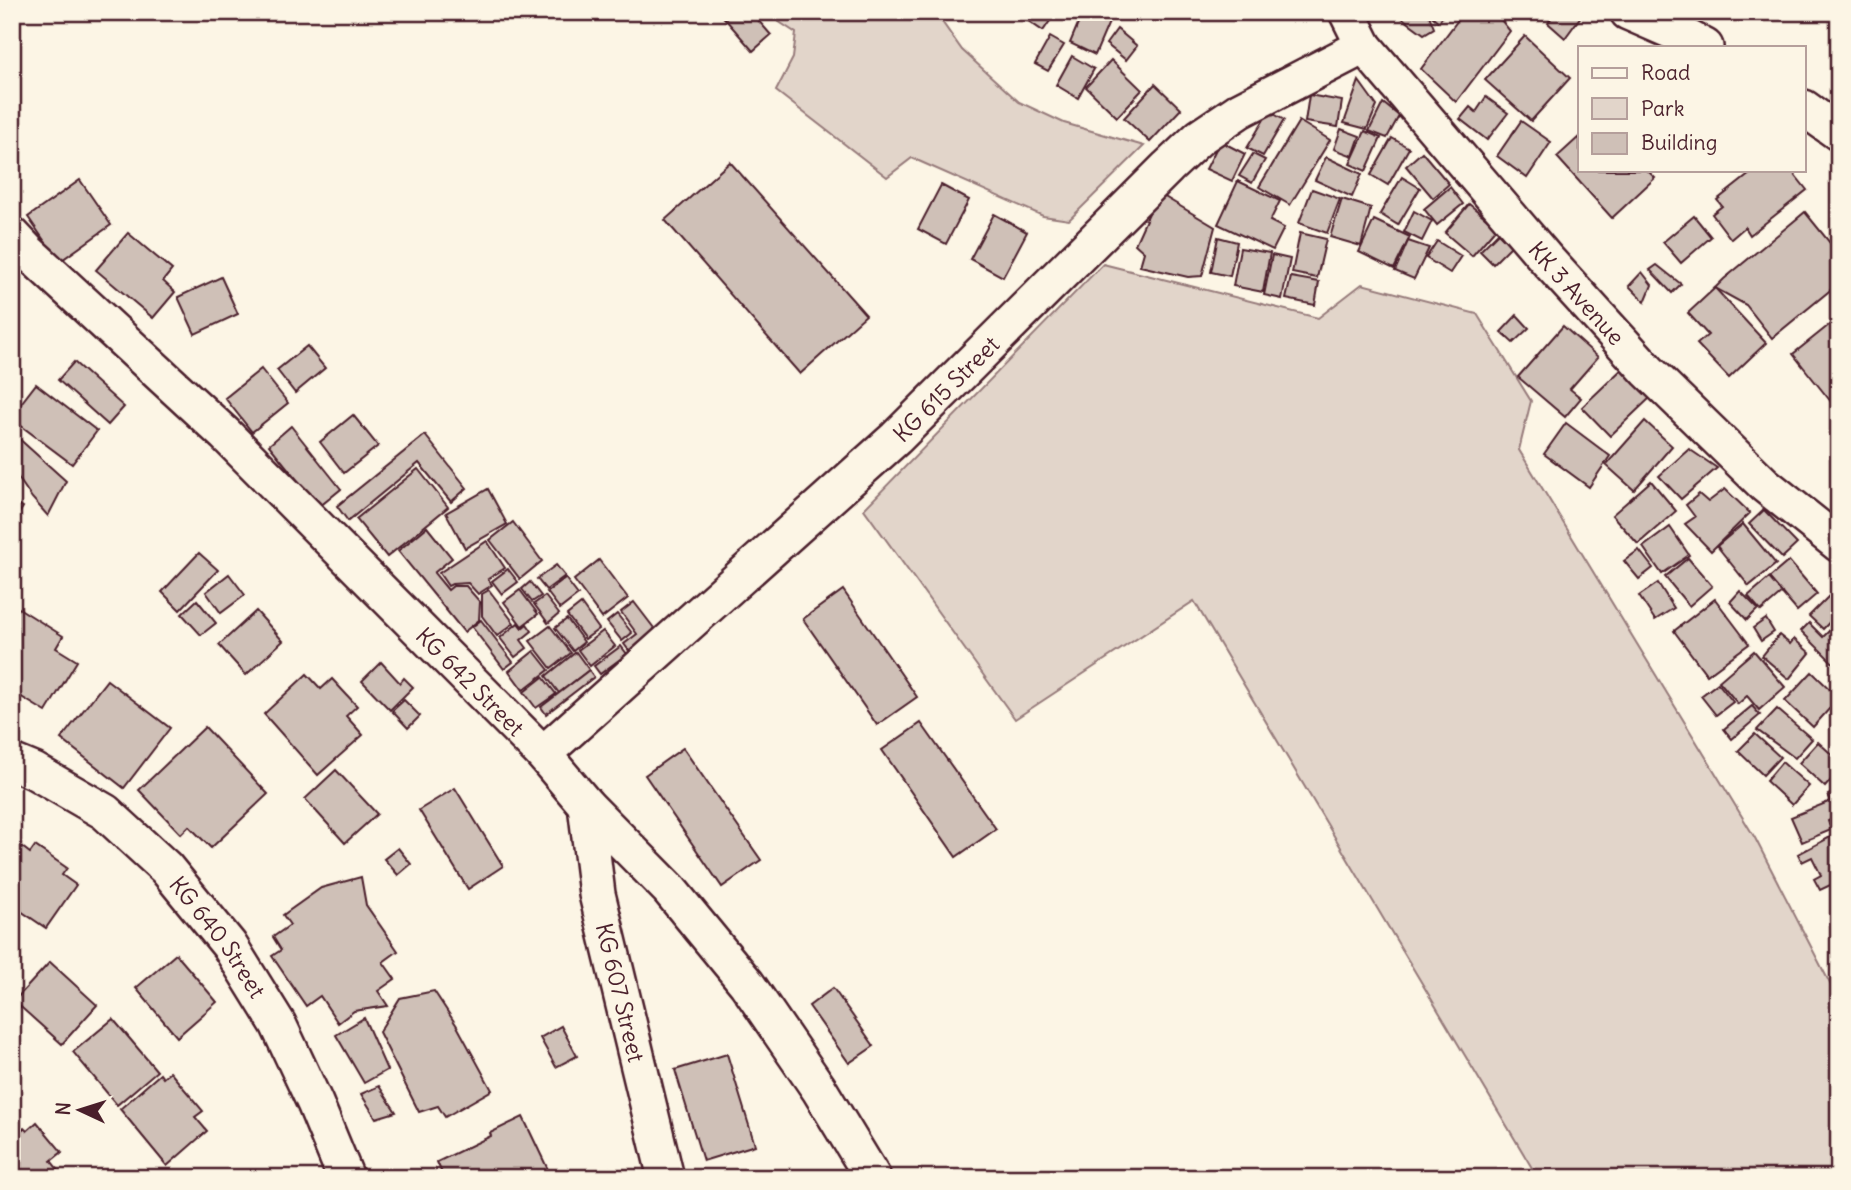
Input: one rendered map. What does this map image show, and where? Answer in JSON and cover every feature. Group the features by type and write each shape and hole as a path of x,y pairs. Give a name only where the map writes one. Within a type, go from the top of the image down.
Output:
{"street":[{"name":"KK 3 Avenue","path":"1347,12 1364,46 1547,260 1648,371 1765,485 1839,544"},
{"path":"1628,12 1703,46"},
{"name":"KG 615 Street","path":"543,754 896,438 1200,137 1240,110 1364,46"},
{"path":"1806,109 1839,133"},
{"name":"KG 642 Street","path":"12,234 28,252 225,434 543,754 586,805 669,889 747,984 819,1089 873,1178"},
{"name":"KG 640 Street","path":"12,762 34,771 105,811 166,868 229,945 278,1024 346,1178"},
{"name":"KG 607 Street","path":"586,805 597,894 666,1178"}],"green space":[{"path":"764,12 935,12 962,50 1019,102 1064,123 1144,146 1069,220 1043,216 912,158 887,177 776,91 793,58 796,33"},
{"path":"1103,264 1318,318 1362,284 1477,314 1531,401 1519,450 1755,838 1839,1001 1839,1178 1538,1178 1194,601 1015,719 864,509"}],"building":[{"path":"719,12 751,12 771,35 753,51"},
{"path":"1015,12 1056,12 1043,31"},
{"path":"1083,12 1094,12 1110,20 1095,55 1070,43"},
{"path":"1394,12 1445,12 1439,22 1428,13 1434,28 1424,34"},
{"path":"1464,12 1520,12 1516,22 1497,15 1510,31 1456,102 1421,69"},
{"path":"1555,12 1584,12 1565,38 1548,23"},
{"path":"1117,29 1137,46 1126,60 1106,44"},
{"path":"1525,36 1570,78 1531,121 1485,80"},
{"path":"1050,37 1064,45 1048,71 1035,64"},
{"path":"1072,56 1094,69 1078,98 1056,85"},
{"path":"1111,60 1142,90 1117,117 1086,87"},
{"path":"1359,81 1377,106 1367,129 1344,123"},
{"path":"1155,84 1181,109 1150,142 1124,118"},
{"path":"1309,95 1342,101 1338,127 1305,122"},
{"path":"1486,97 1508,113 1487,140 1460,119 1470,107 1476,112"},
{"path":"1383,103 1399,116 1387,138 1369,131"},
{"path":"1269,111 1284,120 1263,156 1247,148"},
{"path":"1299,121 1330,140 1290,205 1259,187"},
{"path":"1521,121 1551,142 1527,178 1497,156"},
{"path":"1341,129 1360,136 1353,156 1334,149"},
{"path":"1365,131 1381,138 1366,171 1350,164"},
{"path":"1392,138 1409,148 1388,185 1371,175"},
{"path":"1578,138 1578,172 1649,172 1655,178 1612,218 1557,157"},
{"path":"1220,141 1245,154 1232,181 1206,169"},
{"path":"1422,152 1449,184 1433,198 1406,166"},
{"path":"1253,154 1265,160 1252,183 1239,176"},
{"path":"1326,157 1362,174 1352,197 1315,180"},
{"path":"730,162 866,315 800,374 665,220"},
{"path":"12,170 20,179 12,186"},
{"path":"1752,172 1793,172 1807,190 1750,235 1745,227 1731,239 1712,214 1722,206 1717,200"},
{"path":"1402,177 1420,188 1398,225 1380,214"},
{"path":"80,180 111,225 59,262 28,217"},
{"path":"1238,181 1280,201 1270,221 1284,228 1273,250 1218,224"},
{"path":"941,185 969,200 946,244 918,229"},
{"path":"1450,187 1463,204 1437,225 1424,209"},
{"path":"1312,189 1340,199 1327,233 1299,223"},
{"path":"1158,193 1215,227 1202,276 1188,277 1140,266 1144,252 1135,244"},
{"path":"1342,199 1371,208 1361,246 1330,237"},
{"path":"1469,204 1497,227 1472,256 1445,233"},
{"path":"1414,211 1432,221 1422,241 1404,232"},
{"path":"1805,212 1839,254 1839,261 1832,266 1839,274 1839,283 1772,338 1746,305 1715,288"},
{"path":"994,214 1027,232 1003,277 970,259"},
{"path":"1694,216 1711,237 1681,263 1663,242"},
{"path":"1374,220 1410,237 1394,269 1359,252"},
{"path":"128,233 172,270 163,281 175,292 153,318 96,270"},
{"path":"1300,233 1326,239 1317,278 1292,273"},
{"path":"1498,233 1511,246 1493,264 1480,251"},
{"path":"1218,237 1237,242 1230,276 1211,272"},
{"path":"1408,241 1429,248 1414,279 1395,271"},
{"path":"1437,241 1461,256 1450,273 1426,258"},
{"path":"1240,248 1270,253 1263,292 1233,286"},
{"path":"1272,255 1290,259 1282,299 1264,295"},
{"path":"1657,265 1681,284 1672,293 1650,270"},
{"path":"1642,272 1652,285 1645,302 1629,286"},
{"path":"221,277 238,314 195,334 178,297"},
{"path":"1291,277 1319,282 1315,305 1286,299"},
{"path":"1715,288 1766,343 1729,378 1697,344 1708,335 1688,313"},
{"path":"1517,315 1529,328 1513,343 1501,332"},
{"path":"1839,317 1839,406 1836,408 1793,354"},
{"path":"1563,326 1598,357 1570,389 1581,398 1565,417 1518,377"},
{"path":"307,346 325,368 295,393 277,370"},
{"path":"74,362 124,407 108,425 58,380"},
{"path":"1623,368 1651,397 1610,436 1582,407"},
{"path":"261,369 288,403 252,432 225,398"},
{"path":"36,384 97,431 72,464 12,419 12,415"},
{"path":"353,415 378,446 344,473 320,442"},
{"path":"1645,421 1672,446 1634,490 1606,465"},
{"path":"1566,423 1610,456 1589,487 1544,454"},
{"path":"291,426 341,489 319,507 269,445"},
{"path":"425,435 467,488 451,502 419,463 348,521 337,506"},
{"path":"16,436 66,481 48,516 17,476 12,463 12,444"},
{"path":"1689,449 1717,468 1681,499 1659,476"},
{"path":"418,469 448,507 387,557 356,519"},
{"path":"1651,481 1676,511 1638,544 1612,515"},
{"path":"488,489 507,524 465,548 446,513"},
{"path":"1725,489 1750,513 1711,551 1685,524 1695,517 1686,505 1699,494 1708,502"},
{"path":"12,501 23,507 12,525"},
{"path":"1764,510 1797,544 1782,558 1749,524"},
{"path":"513,522 542,561 520,579 490,540"},
{"path":"1743,524 1776,564 1749,586 1717,546"},
{"path":"427,527 452,558 434,573 448,590 453,586 466,586 480,602 479,620 464,632 398,551"},
{"path":"1670,527 1689,555 1662,574 1643,547"},
{"path":"487,541 505,568 488,579 492,585 478,594 468,583 448,586 439,573"},
{"path":"1639,550 1653,568 1639,579 1624,561"},
{"path":"199,553 218,570 180,610 162,592"},
{"path":"1688,558 1712,586 1689,606 1665,577"},
{"path":"599,560 628,598 602,618 574,580"},
{"path":"1789,561 1817,594 1797,611 1769,578"},
{"path":"556,565 565,576 546,590 537,579"},
{"path":"508,569 518,582 502,594 492,581"},
{"path":"229,574 245,595 221,613 206,592"},
{"path":"565,578 578,595 560,609 547,592"},
{"path":"1769,578 1782,593 1761,611 1748,596"},
{"path":"530,582 541,596 532,602 522,589"},
{"path":"1658,583 1674,608 1655,620 1639,596"},
{"path":"489,590 514,623 497,636 482,616 482,594"},
{"path":"520,590 538,614 522,626 504,602"},
{"path":"843,590 917,697 877,725 803,619"},
{"path":"1740,591 1758,609 1747,620 1730,602"},
{"path":"545,596 559,614 548,623 534,604"},
{"path":"1829,596 1839,605 1839,612 1823,629 1809,616"},
{"path":"1715,599 1749,644 1707,675 1674,631"},
{"path":"197,600 216,623 201,635 182,614"},
{"path":"634,602 657,632 630,652 624,644 637,634 621,612"},
{"path":"581,604 599,629 585,639 567,615"},
{"path":"17,607 63,636 56,648 77,661 46,712 18,695 12,706 12,633 16,626 12,623 12,615"},
{"path":"256,611 283,641 246,675 219,645"},
{"path":"617,614 632,633 622,641 607,622"},
{"path":"567,619 584,642 573,651 555,628"},
{"path":"1766,619 1774,632 1761,641 1753,628"},
{"path":"481,620 513,662 504,669 472,627"},
{"path":"1839,621 1839,658 1833,663 1801,631 1809,623 1823,637"},
{"path":"518,623 522,628 527,624 532,631 521,640 527,648 515,657 500,638"},
{"path":"550,626 571,653 551,668 530,641"},
{"path":"603,631 615,646 590,666 578,650"},
{"path":"1779,635 1790,644 1794,639 1810,653 1789,679 1762,656"},
{"path":"621,646 627,654 600,674 594,666"},
{"path":"534,651 549,670 523,690 509,671"},
{"path":"1754,651 1785,687 1759,710 1747,696 1738,704 1719,681"},
{"path":"576,652 589,670 559,693 546,676"},
{"path":"381,662 400,683 404,678 413,687 390,710 362,681"},
{"path":"589,670 594,677 546,714 541,707"},
{"path":"1812,672 1839,698 1813,727 1785,701"},
{"path":"307,674 321,689 332,679 357,706 346,716 363,735 318,775 264,714"},
{"path":"543,677 556,694 536,708 524,692"},
{"path":"107,680 170,728 124,788 61,739"},
{"path":"1718,683 1733,702 1716,715 1701,696"},
{"path":"404,700 420,716 408,728 392,711"},
{"path":"1752,706 1760,715 1732,739 1724,729"},
{"path":"1777,709 1812,739 1795,758 1757,730"},
{"path":"921,723 996,829 956,857 882,750"},
{"path":"205,727 268,794 211,848 189,826 181,834 139,790"},
{"path":"1755,734 1780,757 1763,775 1738,751"},
{"path":"1818,742 1839,761 1839,771 1825,787 1799,763"},
{"path":"683,748 761,860 722,887 645,775"},
{"path":"1782,762 1809,786 1792,805 1766,781"},
{"path":"336,770 377,814 345,843 305,799"},
{"path":"455,788 503,866 468,889 419,810"},
{"path":"1839,790 1839,816 1828,821 1831,830 1802,842 1791,817 1831,801 1828,795"},
{"path":"1836,834 1839,839 1839,881 1820,890 1814,879 1821,875 1812,857 1802,862 1798,854"},
{"path":"17,843 30,853 35,846 67,868 62,875 76,885 46,928 12,905 12,851"},
{"path":"398,848 411,864 398,875 384,859"},
{"path":"361,877 366,905 398,951 383,962 395,979 378,991 388,1006 354,1011 338,1023 320,996 306,1006 272,956 281,950 273,937 290,925 283,915 321,888"},
{"path":"1839,928 1839,945 1832,932"},
{"path":"176,954 217,1002 177,1037 136,988"},
{"path":"50,962 97,1005 62,1044 14,1001"},
{"path":"833,988 874,1046 849,1063 809,1006"},
{"path":"434,991 457,1026 492,1090 445,1117 438,1106 419,1112 379,1032 400,998"},
{"path":"364,1018 387,1070 364,1083 336,1035"},
{"path":"113,1019 157,1071 117,1105 73,1052"},
{"path":"561,1026 577,1056 556,1067 540,1038"},
{"path":"727,1054 755,1145 703,1161 675,1070"},
{"path":"170,1072 203,1111 195,1117 207,1131 167,1166 120,1109 160,1074 163,1078"},
{"path":"379,1086 396,1112 376,1118 361,1094"},
{"path":"523,1117 552,1178 444,1178 437,1162"},
{"path":"37,1122 62,1152 51,1161 65,1178 12,1178 12,1138 24,1128 27,1131"},
{"path":"609,1168 613,1178 589,1176"}]}
